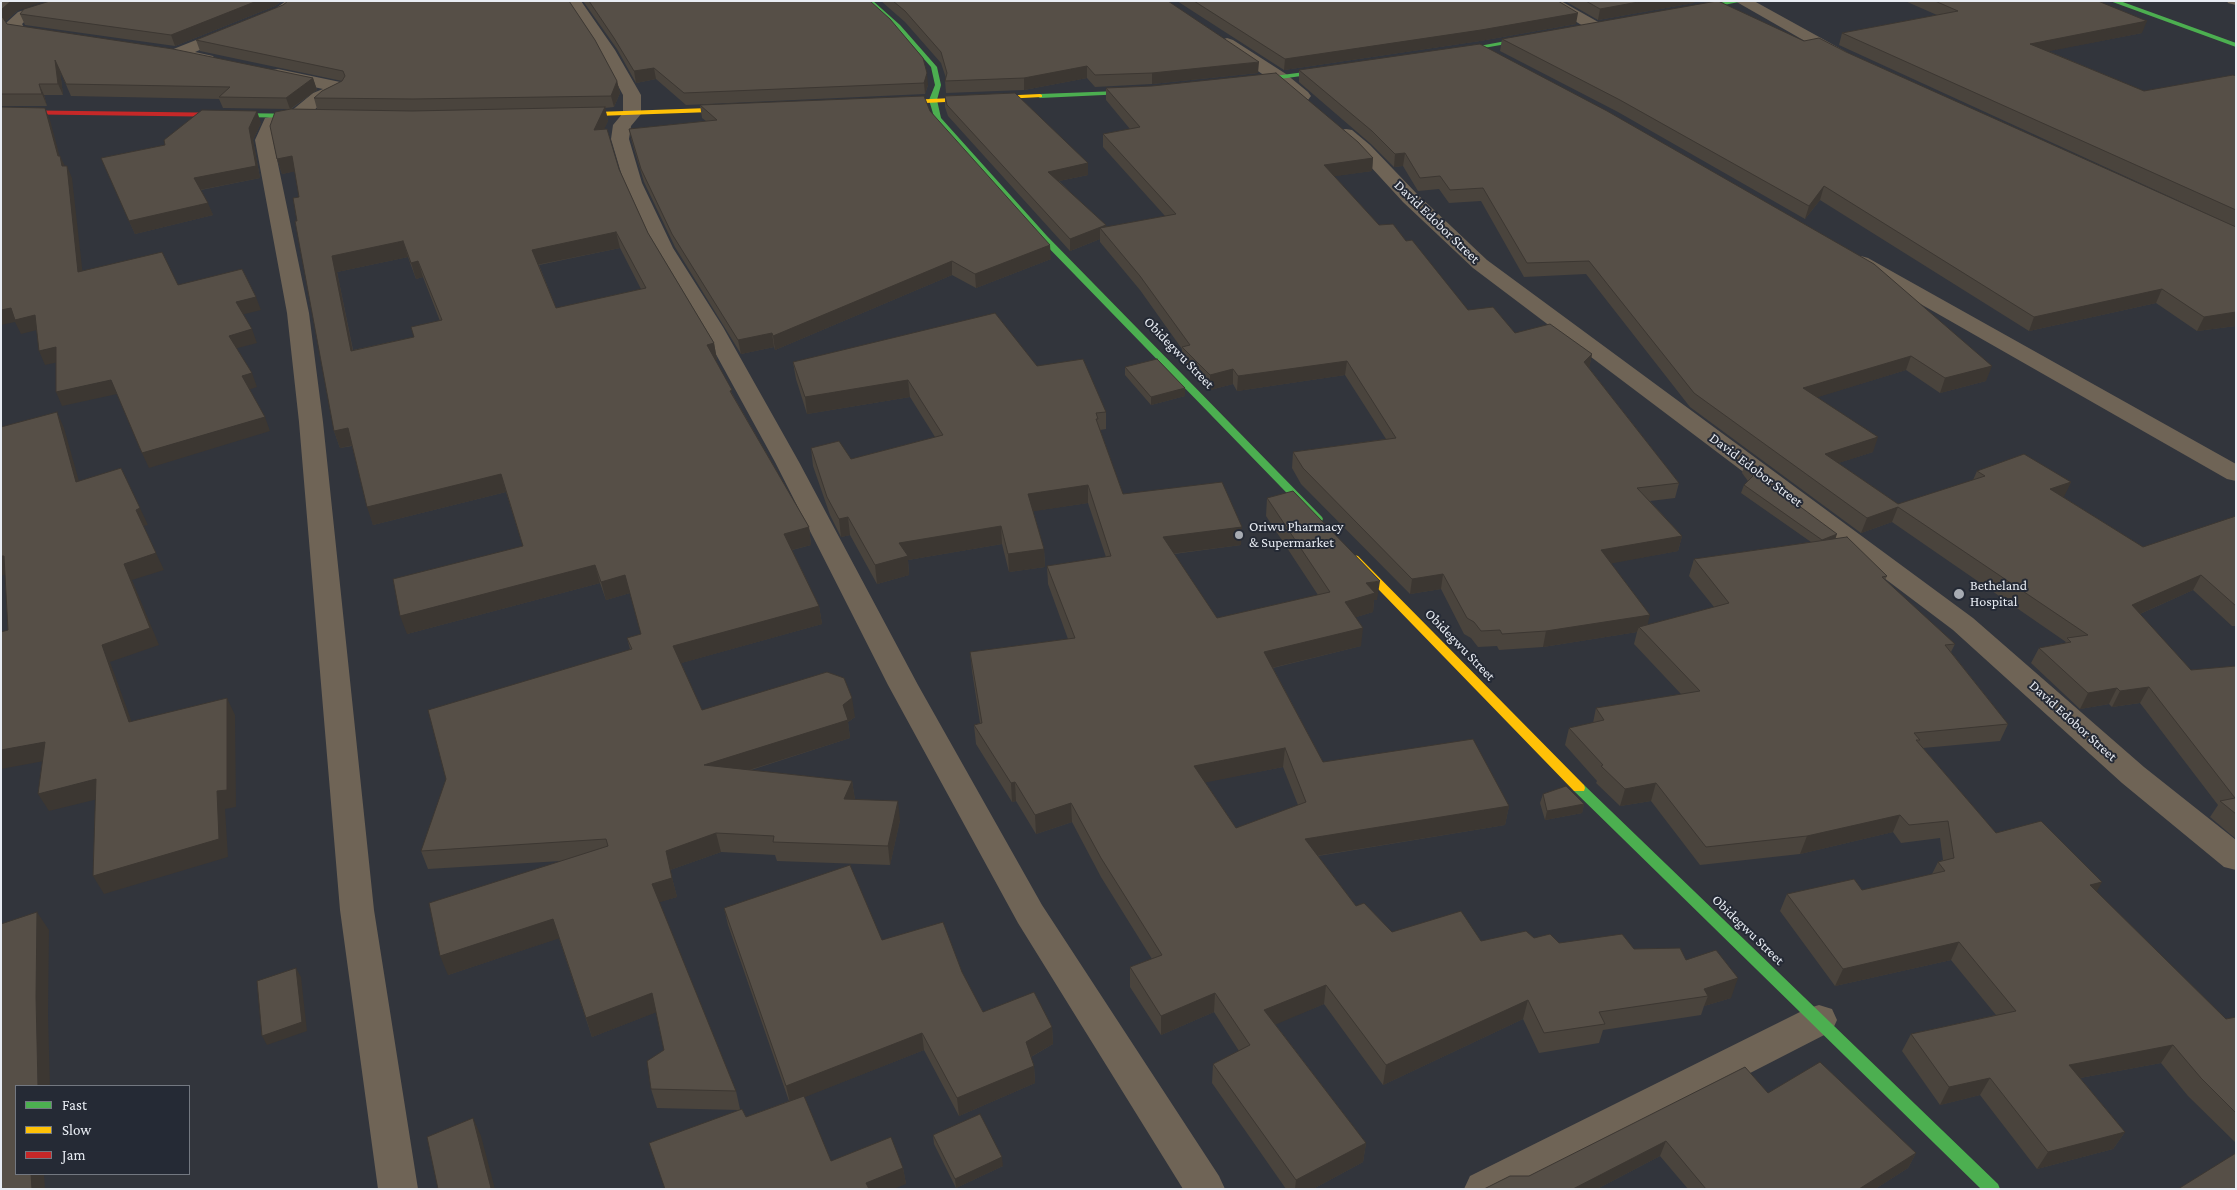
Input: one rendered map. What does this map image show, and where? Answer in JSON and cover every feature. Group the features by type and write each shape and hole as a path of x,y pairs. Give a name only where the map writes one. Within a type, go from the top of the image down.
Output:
{"street":[{"path":"65,37 19,30 14,23 23,15 69,1"},
{"path":"225,63 168,52 281,11 297,1"},
{"path":"573,1 607,50 632,95 632,114 622,125 620,139 633,183 663,248 712,327 782,454 904,685 1030,914 1205,1189"},
{"path":"869,1 898,26 934,67 938,85 933,100"},
{"path":"1549,1 1599,26"},
{"path":"1672,13 1741,1 1858,63"},
{"path":"2112,1 2236,44"},
{"path":"1575,30 1599,26"},
{"name":"David Edobor Street","path":"1214,35 1280,78 1364,149 1410,198 1480,264 1963,624 2132,774 2236,858"},
{"path":"1442,53 1547,35"},
{"path":"1480,48 1506,62"},
{"path":"1231,83 1347,68"},
{"path":"254,69 339,87 319,97 296,116 271,122 264,140 298,313 312,432 357,910 398,1189"},
{"path":"873,103 1152,91"},
{"name":"Obidegwu Street","path":"933,100 938,118 1044,238 1329,531"},
{"path":"553,116 746,109"},
{"path":"1,112 324,116"},
{"path":"1844,252 2236,474"},
{"name":"Obidegwu Street","path":"1349,552 1561,771 1992,1189"},
{"path":"1484,1189 1819,1020"}],"lane":[{"path":"2232,1 2236,2"}],"building":[{"path":"1,1 11,1 1,10"},
{"path":"50,1 257,1 171,35 20,14 24,9"},
{"path":"288,1 569,1 595,40 617,81 611,96 413,99 314,98 322,91 342,81 345,76 343,71 196,40 283,5"},
{"path":"589,1 870,1 890,19 923,58 927,73 924,83 684,93 654,68 634,71"},
{"path":"893,1 1168,1 1259,62 1152,73 1095,75 1087,66 1024,78 945,81 947,73 941,52 905,11"},
{"path":"1194,1 1558,1 1578,13 1481,30 1285,59"},
{"path":"1586,1 1644,1 1600,9"},
{"path":"1718,1 1804,41 1819,38 1846,52 2236,227 2236,312 2204,317 2162,289 2034,317 1824,186 1809,206 1620,100 1502,39"},
{"path":"1935,1 2098,1 2147,21 2030,44 2144,91 2236,76 2236,210 1842,33 1958,11"},
{"path":"1,15 7,24 173,49 313,78 286,98 219,97 230,87 66,84 55,60 58,84 39,84 42,94 1,94"},
{"path":"1480,44 1607,111 1874,264 1992,366 1945,378 1911,356 1803,388 1878,437 1825,454 1898,504 1985,476 1977,471 2024,454 2071,482 2050,489 2143,547 2236,516 2236,606 2201,575 2132,605 2191,670 2236,666 2236,814 2220,801 2235,798 2149,687 2120,691 2117,688 2088,693 2039,648 2071,642 2067,638 2088,635 1898,507 1867,518 1694,393 1589,261 1527,263 1483,188 1450,190 1440,176 1420,178 1405,153 1395,154 1372,131 1299,70"},
{"path":"1276,73 1358,142 1373,158 1324,165 1379,225 1393,224 1406,241 1412,240 1468,310 1493,307 1515,333 1550,324 1592,354 1584,362 1679,483 1637,488 1682,536 1601,550 1650,615 1546,631 1502,634 1500,630 1481,631 1474,622 1467,618 1443,574 1412,579 1303,468 1293,452 1396,438 1347,361 1238,376 1233,369 1210,375 1182,347 1190,345 1140,276 1100,228 1176,214 1103,134 1140,127 1106,88 1152,86"},
{"path":"1015,93 1088,163 1048,172 1106,225 1070,239 947,105 945,96"},
{"path":"924,96 930,111 1050,245 975,274 952,261 773,336 772,333 738,340 672,234 641,169 629,129 717,120 700,105"},
{"path":"1,107 45,108 58,156 60,156 62,166 67,166 78,272 162,252 178,285 242,269 256,297 236,302 252,329 229,336 252,373 242,376 265,417 142,453 111,380 56,392 56,347 39,351 35,315 15,320 11,308 1,310"},
{"path":"605,107 594,130 607,129 619,169 648,233 714,343 707,345 732,390 730,391 809,527 784,534 819,606 673,646 702,710 827,672 844,678 852,698 843,705 848,720 704,765 852,781 844,799 898,801 888,846 773,842 774,836 716,833 666,851 672,878 652,884 736,1091 651,1089 647,1061 664,1050 652,993 586,1018 553,919 440,956 429,903 608,846 606,839 421,851 446,779 428,710 632,649 627,638 641,634 625,575 601,582 595,565 400,616 393,579 523,546 501,474 367,507 348,428 334,431 295,221 297,221 293,198 299,197 292,156 277,159 270,126 275,112 291,109 412,111","holes":["616,232 646,288 556,308 532,250","403,241 411,263 418,261 442,320 411,327 414,337 351,351 332,256"]},
{"path":"202,110 257,111 249,128 256,166 194,178 208,203 129,221 101,158 165,145 164,140"},
{"path":"995,313 1037,366 1083,359 1106,412 1096,413 1098,419 1096,419 1123,494 1222,482 1242,527 1163,537 1217,618 1330,592 1267,498 1293,491 1380,581 1366,583 1375,593 1345,602 1363,628 1264,652 1323,762 1473,739 1509,806 1305,839 1356,906 1364,903 1392,932 1461,911 1481,941 1526,931 1534,938 1550,934 1559,943 1622,934 1634,949 1680,948 1686,960 1716,950 1738,978 1704,989 1708,996 1599,1012 1605,1024 1544,1033 1528,1000 1386,1065 1326,985 1264,1010 1366,1143 1296,1180 1213,1064 1250,1045 1215,993 1161,1016 1130,967 1162,955 1101,858 1071,803 1035,815 1015,782 1011,783 974,725 982,723 970,652 1075,638 1047,566 1111,556 1088,485 1028,494 1044,549 1008,554 1001,526 899,543 908,556 875,565 848,517 839,519 827,497 811,448 839,441 851,459 943,435 908,380 805,397 793,362","holes":["1285,748 1306,802 1236,828 1194,766"]},
{"path":"1157,359 1185,388 1151,397 1125,367"},
{"path":"57,412 76,482 121,468 140,508 136,510 156,553 124,564 150,628 102,645 129,722 227,698 227,790 217,791 219,839 93,876 96,779 38,794 45,742 1,750 1,632 8,630 4,556 1,556 1,427"},
{"path":"1744,465 1837,534 1822,540 1744,485 1753,476"},
{"path":"1847,537 1887,576 1882,577 1955,644 1945,645 2008,724 1914,733 1920,740 1916,740 1996,833 2041,821 2102,882 2090,885 2226,1019 2236,1017 2236,1113 2201,1078 2173,1045 2069,1065 2125,1132 2048,1152 1990,1078 1949,1087 1911,1034 2016,1011 1959,942 1843,969 1787,894 1854,879 1862,890 1945,871 1938,862 1954,858 1948,821 1909,825 1900,815 1807,836 1706,847 1656,783 1625,789 1601,766 1603,765 1569,728 1604,720 1596,708 1700,691 1639,627 1729,603 1694,559"},
{"path":"1566,786 1584,804 1547,811 1543,794"},
{"path":"850,865 882,940 943,922 962,972 983,1012 1034,992 1052,1027 1026,1042 1034,1066 957,1098 922,1033 786,1086 724,908"},
{"path":"37,912 38,1085 15,1085 15,1175 31,1175 32,1189 1,1189 1,924"},
{"path":"296,968 302,1022 262,1036 257,981"},
{"path":"1820,1062 1916,1153 1859,1189 1706,1189 1666,1141 1573,1189 1484,1189 1510,1176 1529,1176 1745,1067 1768,1093"},
{"path":"804,1096 831,1161 891,1137 903,1168 866,1183 869,1189 665,1189 649,1143 742,1109 746,1117"},
{"path":"980,1114 1002,1157 955,1179 933,1135"},
{"path":"473,1118 491,1188 438,1189 427,1137"},
{"path":"2236,1153 2236,1189 2178,1189"}],"traffic: fast":[{"path":"869,1 898,26 934,67 938,85 933,100 938,118 1044,238 1318,519"},
{"path":"1688,10 1741,1"},
{"path":"2113,1 2236,45"},
{"path":"1450,52 1538,37"},
{"path":"1244,82 1335,70"},
{"path":"1040,96 1144,92"},
{"path":"236,115 310,116"},
{"path":"1579,788 1992,1189"}],"traffic: slow":[{"path":"887,103 1040,96"},
{"path":"568,115 737,109"},
{"path":"1354,558 1579,788"}],"traffic: jam":[{"path":"1,112 236,115"}],"place":[{"name":"Oriwu Pharmacy & Supermarket","path":"1239,535"},
{"name":"Betheland Hospital","path":"1959,594"}]}
